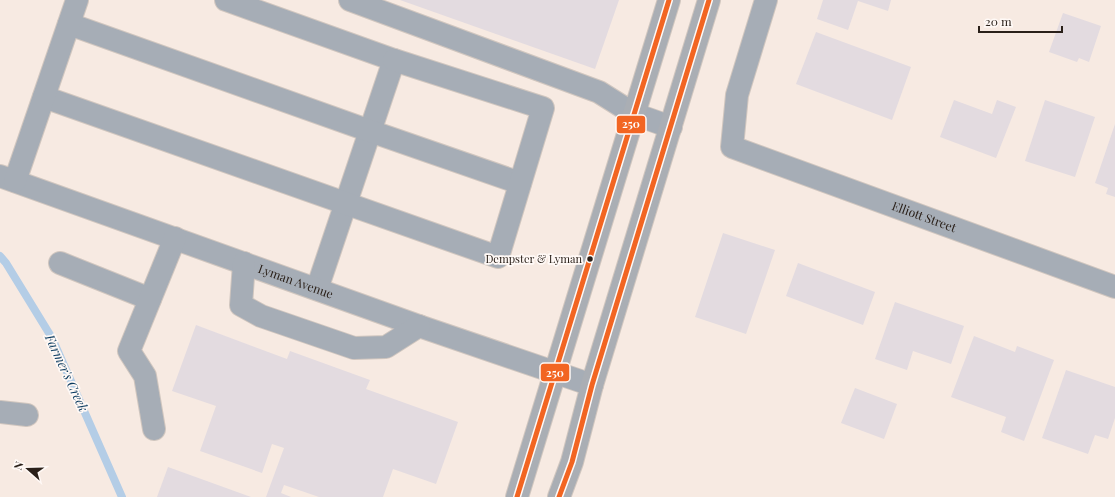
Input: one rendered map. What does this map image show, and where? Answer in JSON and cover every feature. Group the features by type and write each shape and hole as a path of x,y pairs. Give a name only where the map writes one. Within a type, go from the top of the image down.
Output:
{"main road":[{"path":"517,497 668,0"},
{"path":"559,497 572,462 592,385 710,0"}],"street":[{"path":"8,179 44,97 77,0"},
{"path":"44,97 498,257 543,108 394,60 226,0"},
{"path":"350,0 599,92 634,114 671,127"},
{"name":"Elliott Street","path":"766,0 737,95 732,147 1115,287"},
{"path":"69,24 520,183"},
{"path":"317,289 394,60"},
{"name":"Lyman Avenue","path":"8,179 419,326 592,385"},
{"path":"154,429 145,376 129,351 175,238"},
{"path":"60,263 150,299"},
{"path":"244,263 241,305 261,316 354,348 386,347 419,326"},
{"path":"0,412 27,415"}],"building":[{"path":"400,0 619,0 595,69"},
{"path":"823,0 891,0 888,11 858,1 848,30 817,19"},
{"path":"1063,13 1101,26 1089,62 1079,58 1077,62 1049,52"},
{"path":"816,32 911,67 892,120 796,84"},
{"path":"954,100 992,114 997,100 1016,107 996,158 940,137"},
{"path":"1045,100 1095,117 1075,177 1025,161"},
{"path":"1115,124 1115,197 1106,194 1108,188 1095,183"},
{"path":"723,233 775,250 746,334 695,317"},
{"path":"798,263 875,292 863,325 786,296"},
{"path":"895,302 964,326 951,364 913,351 907,370 875,359"},
{"path":"196,325 287,359 290,351 370,380 366,389 458,422 436,484 393,469 383,497 319,497 284,485 281,493 291,497 266,497 284,448 272,444 262,473 200,451 216,406 172,391"},
{"path":"974,336 1015,352 1017,346 1054,360 1024,441 1001,432 1006,417 951,397"},
{"path":"1066,370 1115,387 1115,418 1108,439 1095,435 1088,454 1042,438"},
{"path":"855,388 897,404 884,439 841,423"},
{"path":"168,467 251,497 157,497"}],"waterway":[{"name":"Farmer's Creek","path":"0,256 6,263 52,338 122,497"}],"transit line":[{"name":"250","path":"517,497 669,0"},
{"name":"250","path":"559,497 572,462 592,385 709,0"}],"place":[{"name":"Dempster & Lyman","path":"590,259"}]}
